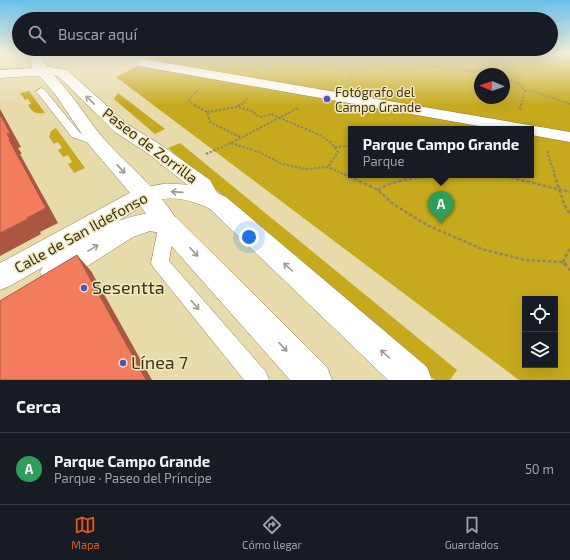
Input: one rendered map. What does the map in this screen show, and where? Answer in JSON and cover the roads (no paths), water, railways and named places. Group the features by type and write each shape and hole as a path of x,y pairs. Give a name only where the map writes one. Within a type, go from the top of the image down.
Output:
{"street":[{"name":"Paseo de Zorrilla","path":"46,71 97,142 145,196 167,224 314,380"},
{"name":"Paseo de Zorrilla","path":"55,71 62,73 121,128 154,149 202,185 209,198 226,210 414,380"},
{"path":"187,71 505,126"},
{"path":"534,131 570,136"},
{"name":"Calle de San Ildefonso","path":"6,287 145,196 155,192 170,191 209,198"},
{"name":"Calle de San Ildefonso","path":"6,287 125,229 145,223 167,224"}],"lane":[{"path":"41,91 76,135 97,142"},
{"path":"167,224 160,263 258,380"}],"place":[{"name":"Fotógrafo del Campo Grande","path":"327,99"},
{"name":"Parque Campo Grande","path":"441,224"},
{"name":"Sesentta","path":"84,288"},
{"name":"Línea 7","path":"123,363"}]}
